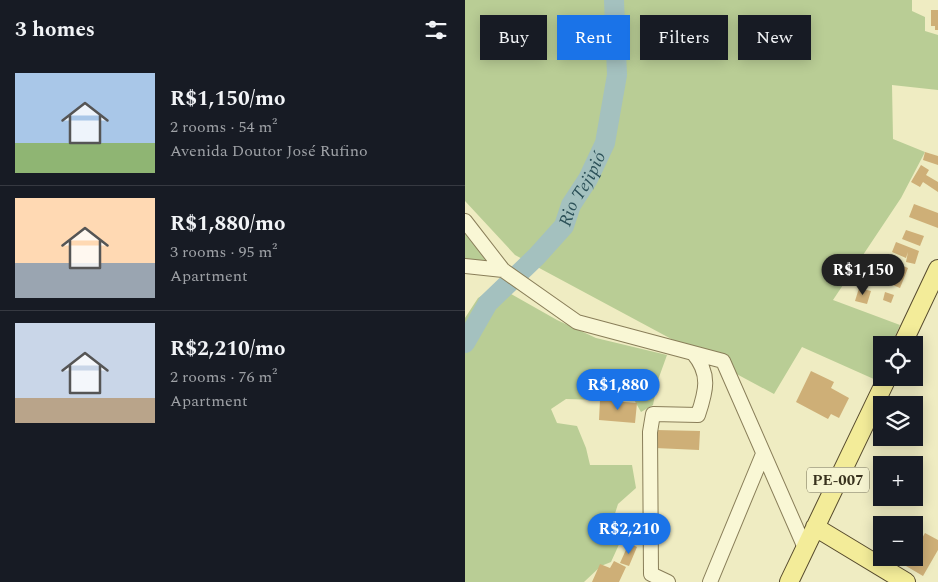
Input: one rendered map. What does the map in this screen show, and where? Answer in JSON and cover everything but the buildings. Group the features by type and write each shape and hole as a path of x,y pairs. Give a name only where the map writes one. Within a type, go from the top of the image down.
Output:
{"main road":[{"path":"906,336 938,269"},
{"name":"PE-007","path":"789,582 883,386"},
{"path":"815,527 906,582"}],"lane":[{"path":"465,221 504,270 577,322 723,362 805,548"},
{"path":"465,266 504,270"},
{"path":"668,582 651,578 651,432 653,414 698,415 705,393 704,369 693,353"},
{"path":"710,582 763,454"}],"green space":[{"path":"465,0 912,0 912,11 925,17 925,31 938,35 938,90 892,85 893,139 925,152 901,198 833,300 900,325 895,336 873,336 873,379 802,347 774,394 515,255 465,201"},
{"path":"465,231 488,264 465,262"},
{"path":"497,286 557,320 596,338 667,355 658,380 653,405 641,412 633,398 600,400 566,399 551,409 557,423 577,426 586,448 590,465 632,465 636,488 618,504 612,523 626,529 611,562 601,566 584,582 465,582 465,318 478,298"}],"waterway":[{"name":"Rio Tejipió","path":"465,343 488,303 537,256 564,226 571,205 588,179 605,143 617,75 614,0"}]}
